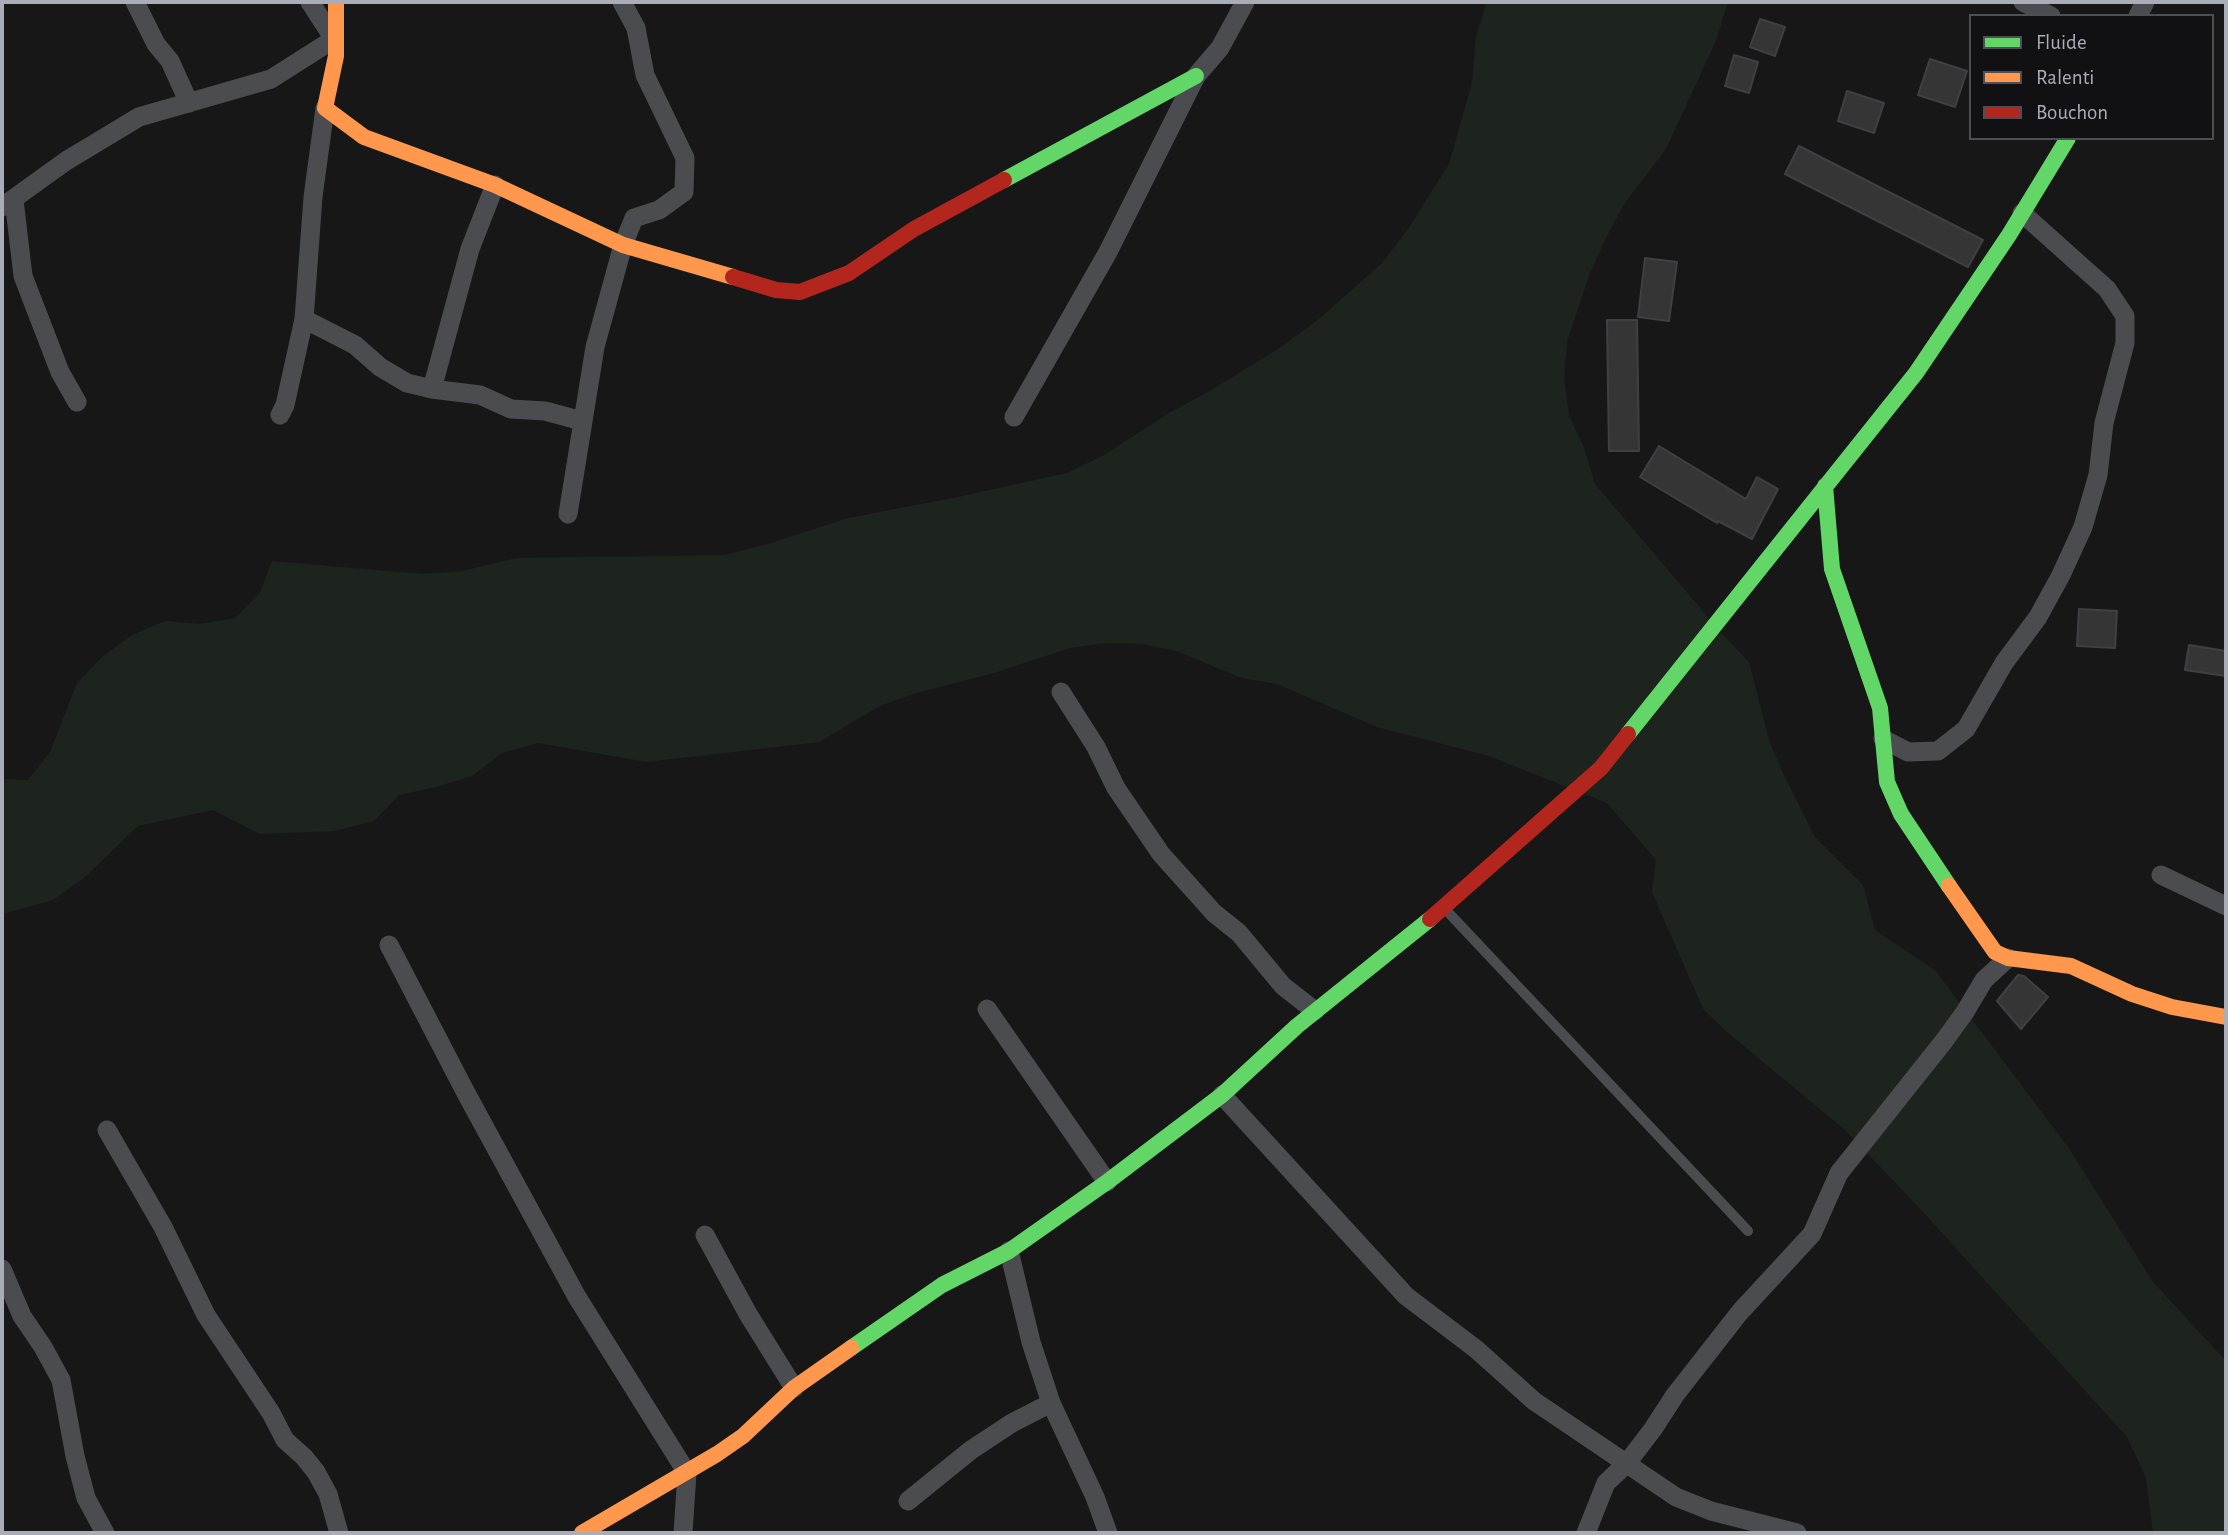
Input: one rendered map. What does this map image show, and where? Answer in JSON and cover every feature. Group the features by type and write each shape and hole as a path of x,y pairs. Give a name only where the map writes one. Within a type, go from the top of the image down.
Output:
{"street":[{"path":"135,2 156,44 170,61 189,103"},
{"path":"310,2 334,39"},
{"path":"280,415 285,405 304,319 313,197 336,56 336,2"},
{"path":"568,514 595,347 623,245 634,218 659,210 684,192 685,158 645,75 636,28 622,2"},
{"path":"1014,417 1108,252 1196,76 1220,48 1245,2"},
{"path":"2023,2 2047,14"},
{"path":"77,402 60,372 23,276 8,203 66,160 139,117 271,79 334,39"},
{"path":"326,108 364,136 495,185 623,245 776,290 800,292 849,273 914,229 1196,76"},
{"path":"582,1533 687,1473 743,1436 794,1388 942,1285 1009,1251 1107,1182 1222,1095 1315,1012 1444,908 1601,768 1916,373 2067,140"},
{"path":"432,388 470,249 495,185"},
{"path":"1884,739 1908,752 1938,751 1966,729 2004,663 2038,617 2061,575 2083,527 2098,475 2104,423 2124,343 2125,316 2107,289 2022,213"},
{"path":"304,319 355,345 380,367 407,383 480,395 511,409 545,411 582,421"},
{"path":"1825,486 1832,569 1880,708 1887,782 1901,814 1981,934 1996,952 2008,958 2071,966 2132,994 2172,1007 2226,1017"},
{"path":"1061,692 1096,747 1116,788 1161,854 1214,913 1239,933 1283,986 1315,1012"},
{"path":"2161,875 2226,906"},
{"path":"389,945 577,1297 687,1473 683,1533"},
{"path":"1586,1533 1606,1483 1627,1463 1675,1395 1741,1312 1812,1234 1839,1173 1944,1041 1984,980 2008,958"},
{"path":"987,1009 1107,1182"},
{"path":"1222,1095 1406,1296 1476,1349 1534,1401 1676,1497 1711,1511 1797,1533"},
{"path":"107,1130 163,1227 206,1315 271,1413 285,1440 316,1472 328,1494 339,1533"},
{"path":"705,1235 748,1314 794,1388"},
{"path":"1009,1251 1031,1342 1051,1403 1095,1497 1108,1533"},
{"path":"2,1269 22,1316 61,1380 86,1498 105,1533"},
{"path":"908,1501 981,1443 1051,1403"}],"lane":[{"path":"1444,908 1748,1231"}],"shaded area":[{"path":"1487,2 1728,2 1716,41 1666,149 1624,204 1590,273 1567,342 1564,379 1569,415 1584,448 1595,484 1749,662 1769,740 1782,771 1815,837 1863,885 1875,930 1935,970 2068,1147 2153,1282 2226,1361 2226,1533 2153,1533 2146,1478 2127,1437 1845,1130 1703,1009 1652,892 1656,860 1607,803 1489,756 1377,727 1277,684 1242,678 1176,651 1142,644 1105,643 1070,648 880,706 819,742 647,762 538,743 502,753 472,776 399,795 374,821 334,831 260,834 213,810 138,826 84,878 53,900 2,914 2,779 28,780 50,752 77,683 102,657 132,635 165,621 200,624 235,618 260,592 272,561 423,574 462,571 516,558 725,555 848,518 1067,473 1104,455 1169,413 1208,392 1278,349 1319,319 1382,263 1408,229 1449,164 1472,83 1476,36"}],"building":[{"path":"1760,19 1785,27 1775,56 1750,47"},
{"path":"1734,55 1758,62 1749,93 1725,86"},
{"path":"1930,59 1967,71 1955,107 1918,95"},
{"path":"1847,91 1884,103 1874,133 1838,121"},
{"path":"1799,146 1983,240 1968,267 1785,174"},
{"path":"1645,258 1677,262 1669,321 1638,317"},
{"path":"1607,320 1637,320 1639,451 1609,451"},
{"path":"1659,446 1746,499 1757,477 1778,489 1752,539 1718,521 1717,523 1640,477"},
{"path":"2079,609 2117,611 2115,648 2077,646"},
{"path":"2189,645 2226,651 2226,676 2185,670"},
{"path":"2018,975 2024,976 2048,997 2021,1029 1997,1001"}],"traffic: fast":[{"path":"1004,180 1196,76"},
{"path":"1628,734 1916,373 2009,235 2067,140"},
{"path":"1825,486 1832,569 1880,708 1887,782 1901,814 1949,886"},
{"path":"851,1348 942,1285 1009,1251 1107,1182 1222,1095 1297,1026 1430,919"}],"traffic: slow":[{"path":"336,2 336,56 325,108 364,137 495,185 623,245 733,277"},
{"path":"1949,886 1995,952 2008,958 2071,966 2132,994 2172,1007 2226,1017"},
{"path":"582,1533 717,1454 743,1436 794,1388 851,1348"}],"traffic: jam":[{"path":"733,277 776,290 800,292 849,273 914,229 1004,180"},
{"path":"1430,919 1601,768 1628,734"}]}
